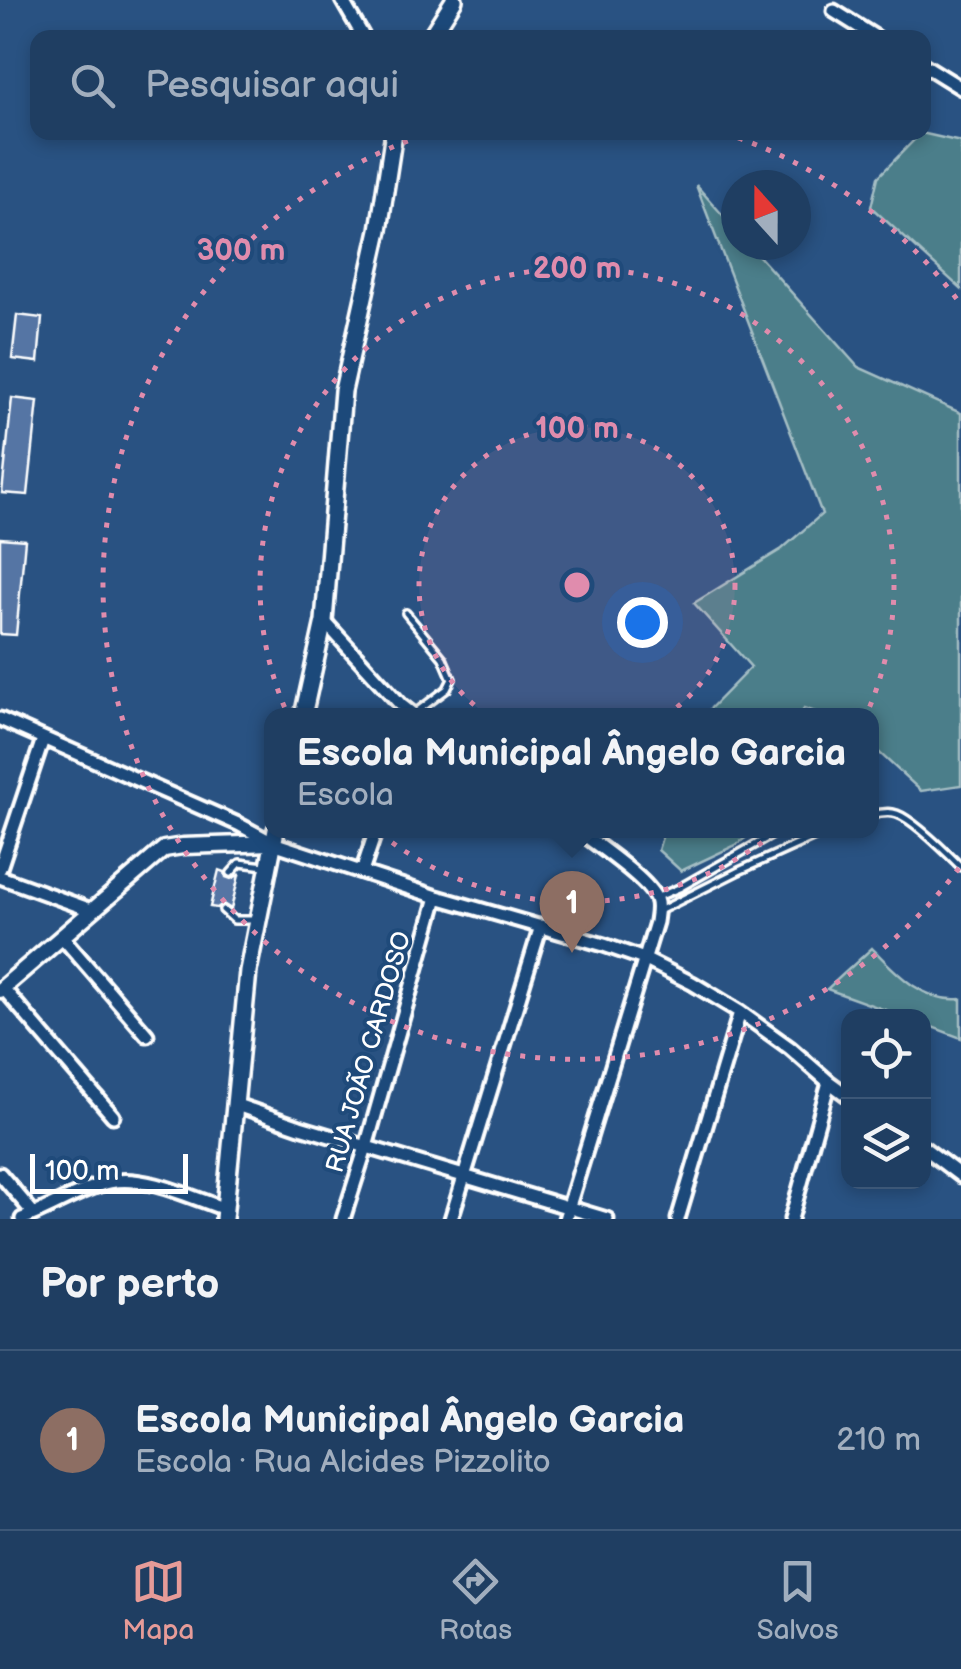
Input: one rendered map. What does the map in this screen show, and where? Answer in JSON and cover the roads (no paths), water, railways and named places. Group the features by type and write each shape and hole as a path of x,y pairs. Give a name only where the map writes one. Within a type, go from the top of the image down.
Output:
{"main road":[{"path":"435,30 454,0"},
{"path":"305,708 324,621 343,392 379,230 393,140"},
{"path":"225,1214 248,970 274,838"}],"street":[{"path":"342,0 359,30"},
{"path":"834,11 864,30"},
{"path":"931,69 961,88"},
{"path":"324,621 405,708"},
{"path":"0,719 264,833"},
{"path":"0,868 43,738"},
{"path":"114,1116 1,989 164,849 264,838"},
{"path":"277,838 437,897 644,959 740,1012 841,1091"},
{"path":"362,872 373,838"},
{"path":"567,1213 656,922 657,904 643,882 588,838"},
{"path":"0,877 92,910"},
{"name":"RUA JOÃO CARDOSO","path":"343,1219 437,897"},
{"path":"451,1219 540,926"},
{"path":"62,937 147,1035"},
{"path":"678,1219 740,1012"},
{"path":"791,1219 830,1082"},
{"path":"234,1104 567,1213 608,1219"},
{"path":"931,1153 961,1176"},
{"path":"0,1174 28,1217 108,1182 125,1180 162,1187 225,1214"}],"lane":[{"path":"406,613 443,658 452,680 447,689 423,708"},
{"path":"879,813 896,814 930,837 961,867"},
{"path":"657,904 767,838"},
{"path":"657,904 811,838"},
{"path":"231,873 240,864 268,866"},
{"path":"223,910 234,920 258,920"}],"place":[{"name":"Escola Municipal Ângelo Garcia","path":"572,953"}]}
